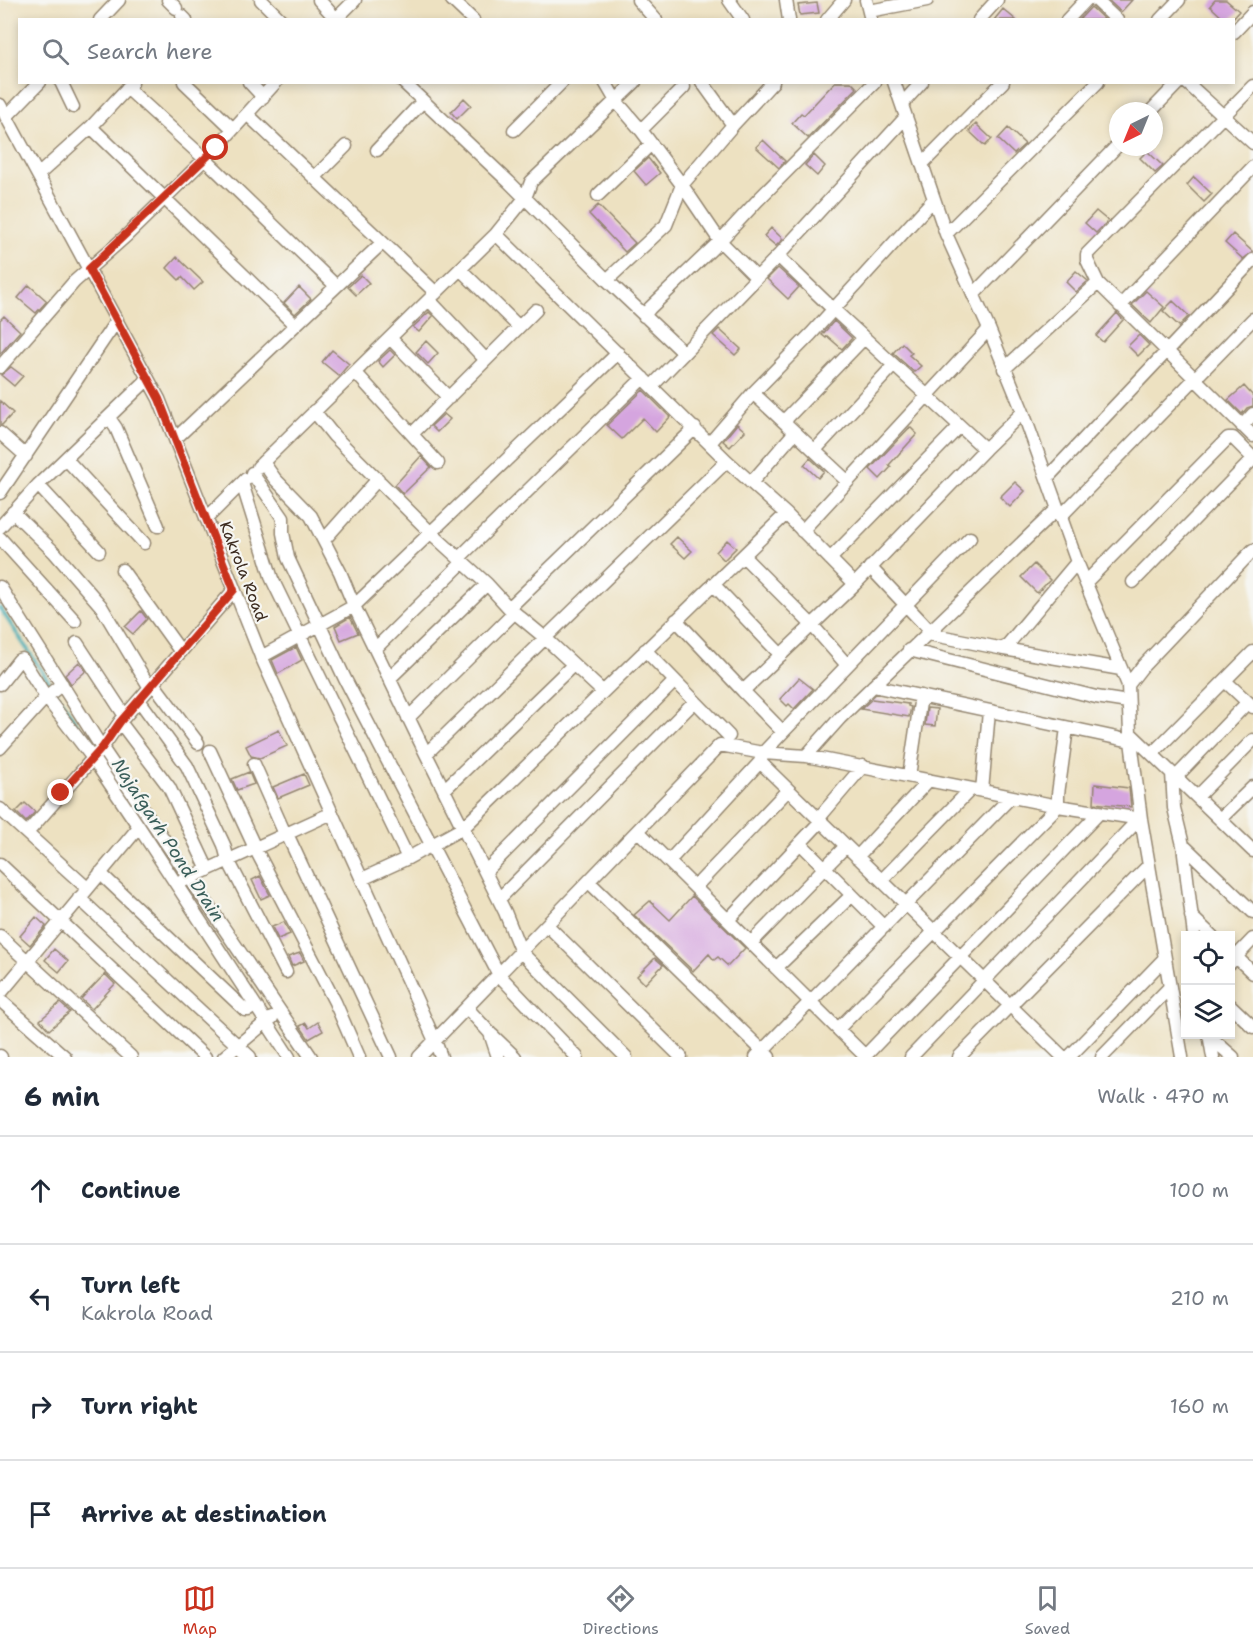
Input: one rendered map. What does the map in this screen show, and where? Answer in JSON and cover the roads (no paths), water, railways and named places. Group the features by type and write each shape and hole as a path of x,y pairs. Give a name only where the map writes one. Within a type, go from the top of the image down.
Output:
{"street":[{"path":"102,18 119,0"},
{"path":"261,0 279,18"},
{"path":"319,0 335,18"},
{"path":"337,18 355,0"},
{"path":"452,0 471,18"},
{"path":"638,0 654,18"},
{"path":"729,0 742,18"},
{"path":"786,0 789,18"},
{"path":"829,18 844,0"},
{"path":"868,10 927,0"},
{"path":"981,18 997,0"},
{"path":"1069,18 1086,0"},
{"path":"1096,0 1115,18"},
{"path":"1162,18 1179,0"},
{"path":"1235,30 1253,12"},
{"path":"3,111 37,84"},
{"path":"62,84 73,107"},
{"path":"186,84 233,129"},
{"path":"251,84 263,97"},
{"path":"0,367 74,282 205,159 274,84"},
{"path":"406,84 684,353"},
{"path":"514,130 560,84"},
{"path":"606,84 616,101 682,185 720,242 757,278"},
{"path":"206,519 496,234 525,198 531,182 633,84"},
{"path":"703,84 733,125"},
{"path":"607,280 666,225 682,185 771,84"},
{"path":"644,316 720,242 766,192 874,84"},
{"path":"895,84 946,234 1023,412 1077,562 1128,685 1131,737 1141,818 1182,1057"},
{"path":"902,104 920,84"},
{"path":"922,164 1001,84"},
{"path":"946,234 1096,84"},
{"path":"1160,102 1177,84"},
{"path":"1188,84 1253,143"},
{"path":"38,175 91,127 130,86 336,286"},
{"path":"1253,86 1087,254 1087,260 1098,283 1253,436"},
{"path":"641,130 684,87"},
{"path":"377,150 423,101"},
{"name":"Kakrola Road","path":"3,111 159,399 261,657 441,1057"},
{"path":"247,114 382,243 432,296 486,360"},
{"path":"375,649 461,560 648,382 684,353 778,256 906,117"},
{"path":"91,127 295,325"},
{"path":"598,195 650,145"},
{"path":"314,178 346,146"},
{"path":"973,295 1109,154"},
{"path":"1120,306 1253,167"},
{"path":"710,443 753,393 834,310 933,200"},
{"path":"496,234 727,460 786,514 855,584"},
{"path":"175,439 382,243"},
{"path":"778,256 985,449"},
{"path":"1047,478 1253,260"},
{"path":"460,269 519,327"},
{"path":"1004,369 1098,283"},
{"path":"412,435 536,310"},
{"path":"806,756 840,718 909,650 1059,513 1253,319"},
{"path":"0,493 117,320"},
{"path":"802,531 989,329"},
{"path":"390,338 449,398"},
{"path":"784,421 864,338"},
{"path":"261,657 354,606 618,353"},
{"path":"815,450 894,365"},
{"path":"355,372 438,463"},
{"path":"0,527 38,485 148,379"},
{"path":"753,393 847,481"},
{"path":"314,411 334,436 430,532 602,691"},
{"path":"743,691 855,584 1023,412"},
{"path":"1242,426 1253,414"},
{"path":"109,418 116,428 158,526"},
{"path":"830,559 959,426"},
{"path":"408,718 512,610 695,428"},
{"path":"751,483 795,432"},
{"path":"0,433 26,456"},
{"path":"1086,582 1228,438 1233,438 1253,458 1133,582"},
{"path":"66,459 144,543"},
{"path":"426,754 727,460"},
{"path":"263,462 275,479 310,513 408,718 499,899 521,952 626,1057"},
{"path":"252,473 284,520 283,531 288,558 345,679 499,975 577,1057"},
{"path":"324,540 378,479"},
{"path":"242,483 272,579 408,858"},
{"path":"38,485 99,550"},
{"path":"13,512 55,553 101,606 152,685 198,743"},
{"path":"362,879 408,858 463,828 786,514"},
{"path":"0,538 75,621"},
{"path":"669,861 783,732 969,538"},
{"path":"1128,685 1142,667 1253,550"},
{"path":"743,556 812,625 847,665"},
{"path":"1004,649 1077,562"},
{"path":"870,567 929,631 936,635 1121,669"},
{"path":"122,570 181,652"},
{"path":"389,679 487,584"},
{"path":"713,584 781,655"},
{"path":"0,587 54,690 97,753 139,827 183,881 254,1004 274,1018 289,1057"},
{"path":"27,834 97,753 122,719 234,590"},
{"path":"676,620 783,732"},
{"path":"77,643 122,719 169,787 207,870"},
{"path":"645,650 729,736"},
{"path":"909,650 1096,697 1128,702"},
{"path":"1152,754 1253,652"},
{"path":"0,684 4,668 22,659 54,690 274,1018 311,1057"},
{"path":"444,790 573,665"},
{"path":"485,872 675,681"},
{"path":"1193,931 1183,845 1174,808 1174,775 1251,705 1225,681"},
{"path":"873,686 1066,728 1131,737 1220,819 1251,844"},
{"path":"0,748 54,690"},
{"path":"909,776 921,696"},
{"path":"139,700 187,766 224,845 228,860 286,972"},
{"path":"499,899 695,701"},
{"path":"882,880 977,790 989,711"},
{"path":"838,1029 1058,806 1066,728"},
{"path":"1197,797 1253,740"},
{"path":"419,1057 720,745 762,758 806,756 1058,806 1141,818"},
{"path":"210,751 255,848 335,1002 359,1057"},
{"path":"762,758 788,790 1063,1057"},
{"path":"254,764 391,1057"},
{"path":"728,920 800,843 863,766"},
{"path":"857,857 929,780"},
{"path":"1220,819 1253,788"},
{"path":"695,887 788,790"},
{"path":"589,882 762,1055 810,1001 1011,797"},
{"path":"0,809 250,1057"},
{"path":"638,831 866,1057 1100,812"},
{"path":"183,881 332,813"},
{"path":"911,1057 1141,818"},
{"path":"0,994 139,827"},
{"path":"800,843 884,927"},
{"path":"1183,845 1253,912"},
{"path":"751,943 846,846"},
{"path":"0,864 205,1057"},
{"path":"959,1057 1149,865"},
{"path":"100,873 245,1010 249,1010 254,1004"},
{"path":"777,968 852,895"},
{"path":"1191,916 1207,931"},
{"path":"548,925 681,1057"},
{"path":"0,936 130,1057"},
{"path":"1235,954 1253,939"},
{"path":"1069,1057 1164,959"},
{"path":"1235,959 1253,973"},
{"path":"1102,1057 1169,988"},
{"path":"0,1000 65,1057"},
{"path":"467,1008 515,1057"},
{"path":"1235,1010 1253,1026"},
{"path":"224,1057 274,1018"},
{"path":"490,1033 498,1057"},
{"path":"1210,1039 1212,1057"},
{"path":"1213,1039 1233,1057"}],"waterway":[{"name":"Najafgarh Pond Drain","path":"0,608 94,750"}]}
